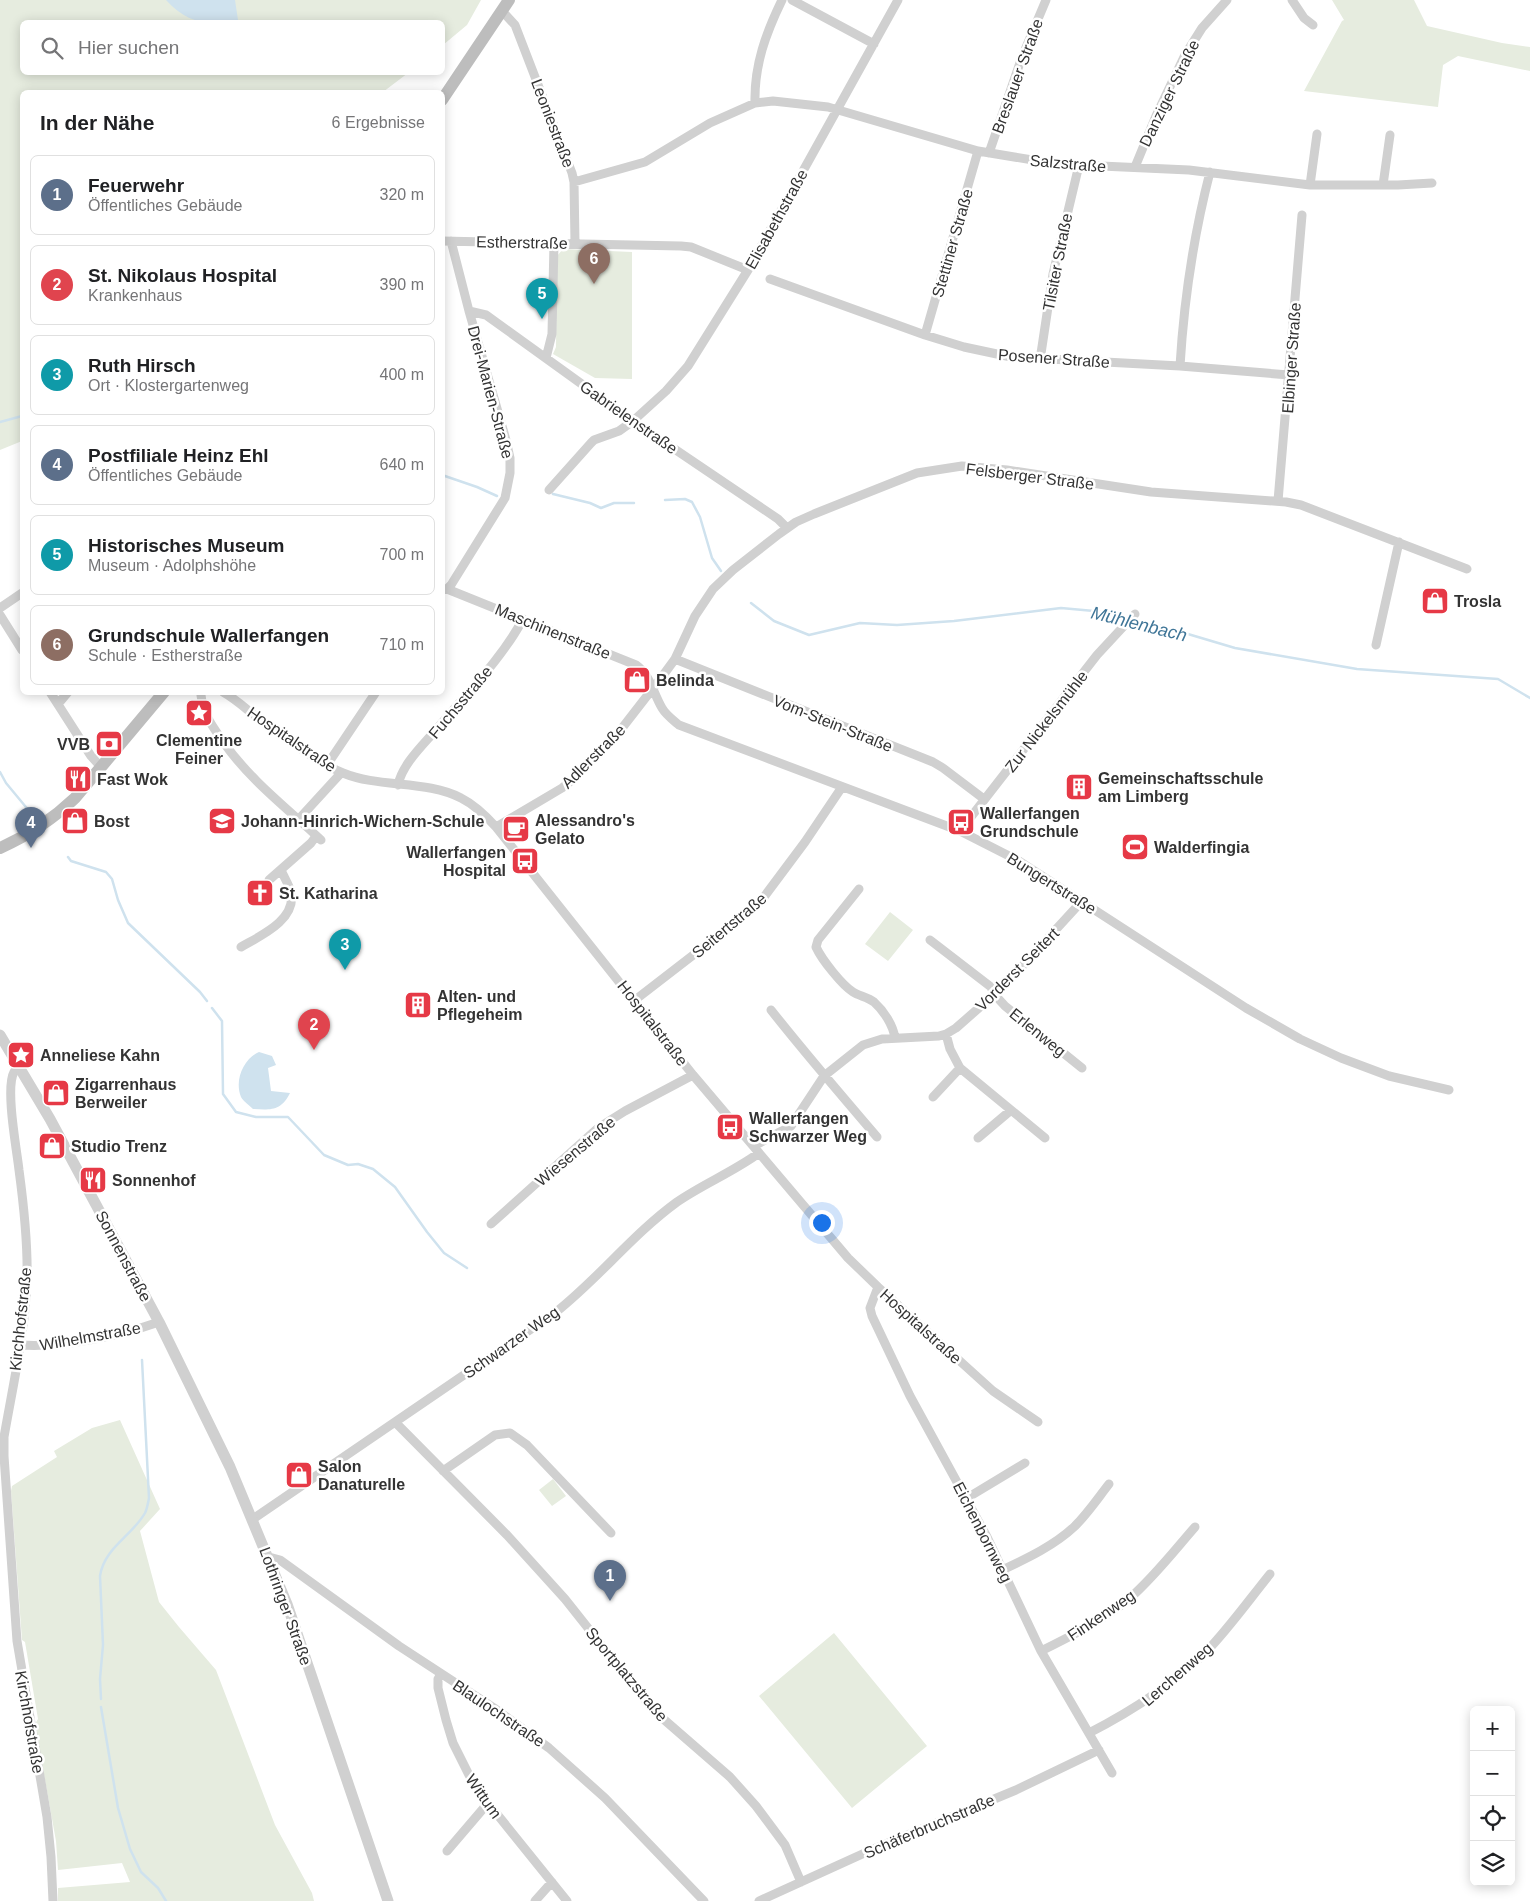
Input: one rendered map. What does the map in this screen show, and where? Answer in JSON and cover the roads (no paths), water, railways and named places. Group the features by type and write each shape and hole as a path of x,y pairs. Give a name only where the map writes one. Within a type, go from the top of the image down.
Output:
{"main road":[{"path":"445,96 506,5"},
{"path":"0,848 40,828 75,798 161,695"}],"street":[{"path":"574,182 645,162 710,123 755,103 756,80 762,47 782,0"},
{"path":"792,0 874,44"},
{"name":"Elisabethstraße","path":"549,490 590,443 619,431 632,421 666,391 688,366 748,270 898,0"},
{"name":"Breslauer Straße","path":"989,153 1022,57 1046,0"},
{"name":"Danziger Straße","path":"1135,167 1159,108 1185,55 1202,28 1228,0"},
{"path":"1292,0 1304,18 1313,25"},
{"name":"Leoniestraße","path":"506,5 567,159 574,182 574,243"},
{"name":"Salzstraße","path":"755,103 772,101 837,110 978,151 1050,163 1210,172 1307,185 1432,183"},
{"path":"1307,185 1317,134"},
{"path":"1383,185 1390,135"},
{"name":"Stettiner Straße","path":"925,335 978,151"},
{"name":"Tilsiter Straße","path":"1040,360 1053,274 1079,166"},
{"path":"1180,366 1186,287 1210,172"},
{"name":"Elbinger Straße","path":"1278,501 1302,215"},
{"name":"Estherstraße","path":"447,241 681,246 691,247 748,270"},
{"name":"Drei-Marien-Straße","path":"445,589 451,585 505,498 510,473 510,458 506,440 447,241"},
{"path":"546,358 552,334 554,243"},
{"name":"Posener Straße","path":"770,278 925,335 986,353 1011,358 1180,366 1289,375"},
{"name":"Gabrielenstraße","path":"469,311 486,315 632,421 778,519 787,528"},
{"name":"Felsberger Straße","path":"654,689 675,659 695,616 712,589 733,570 787,528 814,514 900,479 932,470 962,466 1006,470 1152,492 1278,501 1301,505 1467,569"},
{"path":"1376,646 1399,542"},
{"name":"Maschinenstraße","path":"445,589 636,665 643,670 654,689"},
{"path":"0,608 20,594"},
{"name":"Zur Nickelsmühle","path":"960,831 1097,655 1135,614"},
{"path":"0,615 20,647"},
{"name":"Fuchsstraße","path":"398,785 402,773 419,750 504,648 523,619"},
{"name":"Vom-Stein-Straße","path":"675,659 933,762 984,799"},
{"name":"Bungertstraße","path":"654,689 663,710 679,725 960,831 1019,861 1246,1008 1300,1039 1341,1058 1389,1076 1449,1090"},
{"name":"Adlerstraße","path":"496,827 554,793 577,776 619,732 654,689"},
{"path":"52,695 91,756 101,767"},
{"path":"58,704 66,695"},
{"name":"Hospitalstraße","path":"229,695 341,773 374,781 436,790 460,798 481,812 496,827 694,1075 848,1258 993,1391 1038,1422"},
{"path":"327,765 374,695"},
{"path":"201,696 205,715 231,753 265,791 319,838 269,880"},
{"path":"298,820 341,773"},
{"name":"Seitertstraße","path":"635,1000 758,905 805,842 842,787"},
{"path":"241,947 284,919 289,911 291,893 281,870"},
{"path":"859,889 818,940 816,947 845,986 854,993 874,1001 890,1021 894,1029 895,1038"},
{"name":"Vorderst Seitert","path":"946,1034 956,1028 1006,985 1082,901"},
{"name":"Erlenweg","path":"930,940 991,987 994,994 1005,1006 1082,1068"},
{"path":"771,1010 824,1076 877,1137"},
{"path":"756,1150 790,1126 824,1076 863,1045 872,1041 946,1034 950,1049 960,1068 1045,1138"},
{"name":"Sonnenstraße","path":"0,1035 50,1118 159,1322"},
{"name":"Kirchhofstraße","path":"19,1067 14,1072 11,1087 27,1243 26,1299 4,1437 6,1504 17,1641 47,1817 51,1857 52,1901"},
{"path":"932,1097 960,1068"},
{"name":"Wiesenstraße","path":"492,1224 598,1128 625,1111 694,1075"},
{"path":"978,1138 1010,1111"},
{"name":"Schwarzer Weg","path":"253,1518 572,1299 641,1233 677,1202 756,1150"},
{"name":"Eichenbornweg","path":"878,1287 870,1308 872,1316 903,1382 967,1498 1041,1651 1112,1773"},
{"name":"Wilhelmstraße","path":"20,1345 49,1345 88,1339 129,1331 159,1322"},
{"name":"Lothringer Straße","path":"159,1322 214,1433 269,1557 312,1674 388,1901"},
{"name":"Sportplatzstraße","path":"395,1422 507,1535 565,1599 653,1710 730,1777 756,1806 785,1845 801,1882"},
{"path":"443,1471 495,1435 510,1433 527,1445 611,1533"},
{"path":"967,1498 1025,1463"},
{"path":"1002,1570 1040,1550 1070,1530 1084,1517 1109,1484"},
{"name":"Finkenweg","path":"1041,1651 1086,1627 1128,1599 1146,1583 1195,1527"},
{"name":"Blaulochstraße","path":"269,1557 280,1560 355,1616 523,1728 566,1762 644,1838 704,1901"},
{"name":"Lerchenweg","path":"1089,1733 1135,1709 1190,1667 1225,1629 1270,1574"},
{"name":"Wittum","path":"441,1674 438,1679 438,1688 454,1743 469,1775 488,1803 567,1901"},
{"name":"Schäferbruchstraße","path":"759,1901 869,1851 992,1800 1099,1750"},
{"path":"448,1851 488,1803"},
{"path":"535,1901 552,1882"}],"water":[{"path":"166,0 235,0 238,20 196,20 174,8"},
{"path":"259,1052 272,1056 276,1065 268,1068 271,1091 290,1093 283,1103 275,1108 253,1109 241,1097 239,1090 240,1077 245,1064"}],"waterway":[{"name":"Mühlenbach","path":"0,422 20,417"},
{"name":"Mühlenbach","path":"445,476 497,496"},
{"name":"Mühlenbach","path":"553,494 590,503 601,508 614,503 634,503"},
{"name":"Mühlenbach","path":"665,500 685,499 692,502 700,517 712,558 721,571"},
{"name":"Mühlenbach","path":"751,603 774,621 809,635 860,623 897,625 954,621 1061,608 1105,612 1127,618"},
{"name":"Mühlenbach","path":"1133,619 1235,648 1357,669 1498,679 1530,698"},
{"path":"0,772 6,783 35,818"},
{"path":"68,857 71,861 106,872 112,879 118,900 128,923 207,1001"},
{"path":"212,1008 222,1021 223,1094 236,1112 256,1117 288,1117 324,1155 348,1165 358,1164 373,1169 395,1187 444,1253 467,1268"},
{"path":"101,1699 100,1679 103,1645 100,1576 107,1558 145,1513 149,1498 142,1360"},
{"path":"101,1707 118,1808 130,1849 141,1872 158,1888 166,1901"}],"place":[{"name":"Grundschule Wallerfangen","path":"594,284"},
{"name":"Historisches Museum","path":"542,319"},
{"name":"Trosla","path":"1435,601"},
{"name":"Belinda","path":"637,680"},
{"name":"Clementine Feiner","path":"199,713"},
{"name":"VVB","path":"109,744"},
{"name":"Fast Wok","path":"78,779"},
{"name":"Gemeinschaftsschule am Limberg","path":"1079,787"},
{"name":"Bost","path":"75,821"},
{"name":"Johann-Hinrich-Wichern-Schule","path":"222,821"},
{"name":"Wallerfangen Grundschule","path":"961,822"},
{"name":"Alessandro's Gelato","path":"516,829"},
{"name":"Walderfingia","path":"1135,847"},
{"name":"Postfiliale Heinz Ehl","path":"31,848"},
{"name":"Wallerfangen Hospital","path":"525,861"},
{"name":"St. Katharina","path":"260,893"},
{"name":"Ruth Hirsch","path":"345,970"},
{"name":"Alten- und Pflegeheim","path":"418,1005"},
{"name":"St. Nikolaus Hospital","path":"314,1050"},
{"name":"Anneliese Kahn","path":"21,1055"},
{"name":"Zigarrenhaus Berweiler","path":"56,1093"},
{"name":"Wallerfangen Schwarzer Weg","path":"730,1127"},
{"name":"Studio Trenz","path":"52,1146"},
{"name":"Sonnenhof","path":"93,1180"},
{"name":"Salon Danaturelle","path":"299,1475"},
{"name":"Feuerwehr","path":"610,1601"}]}
